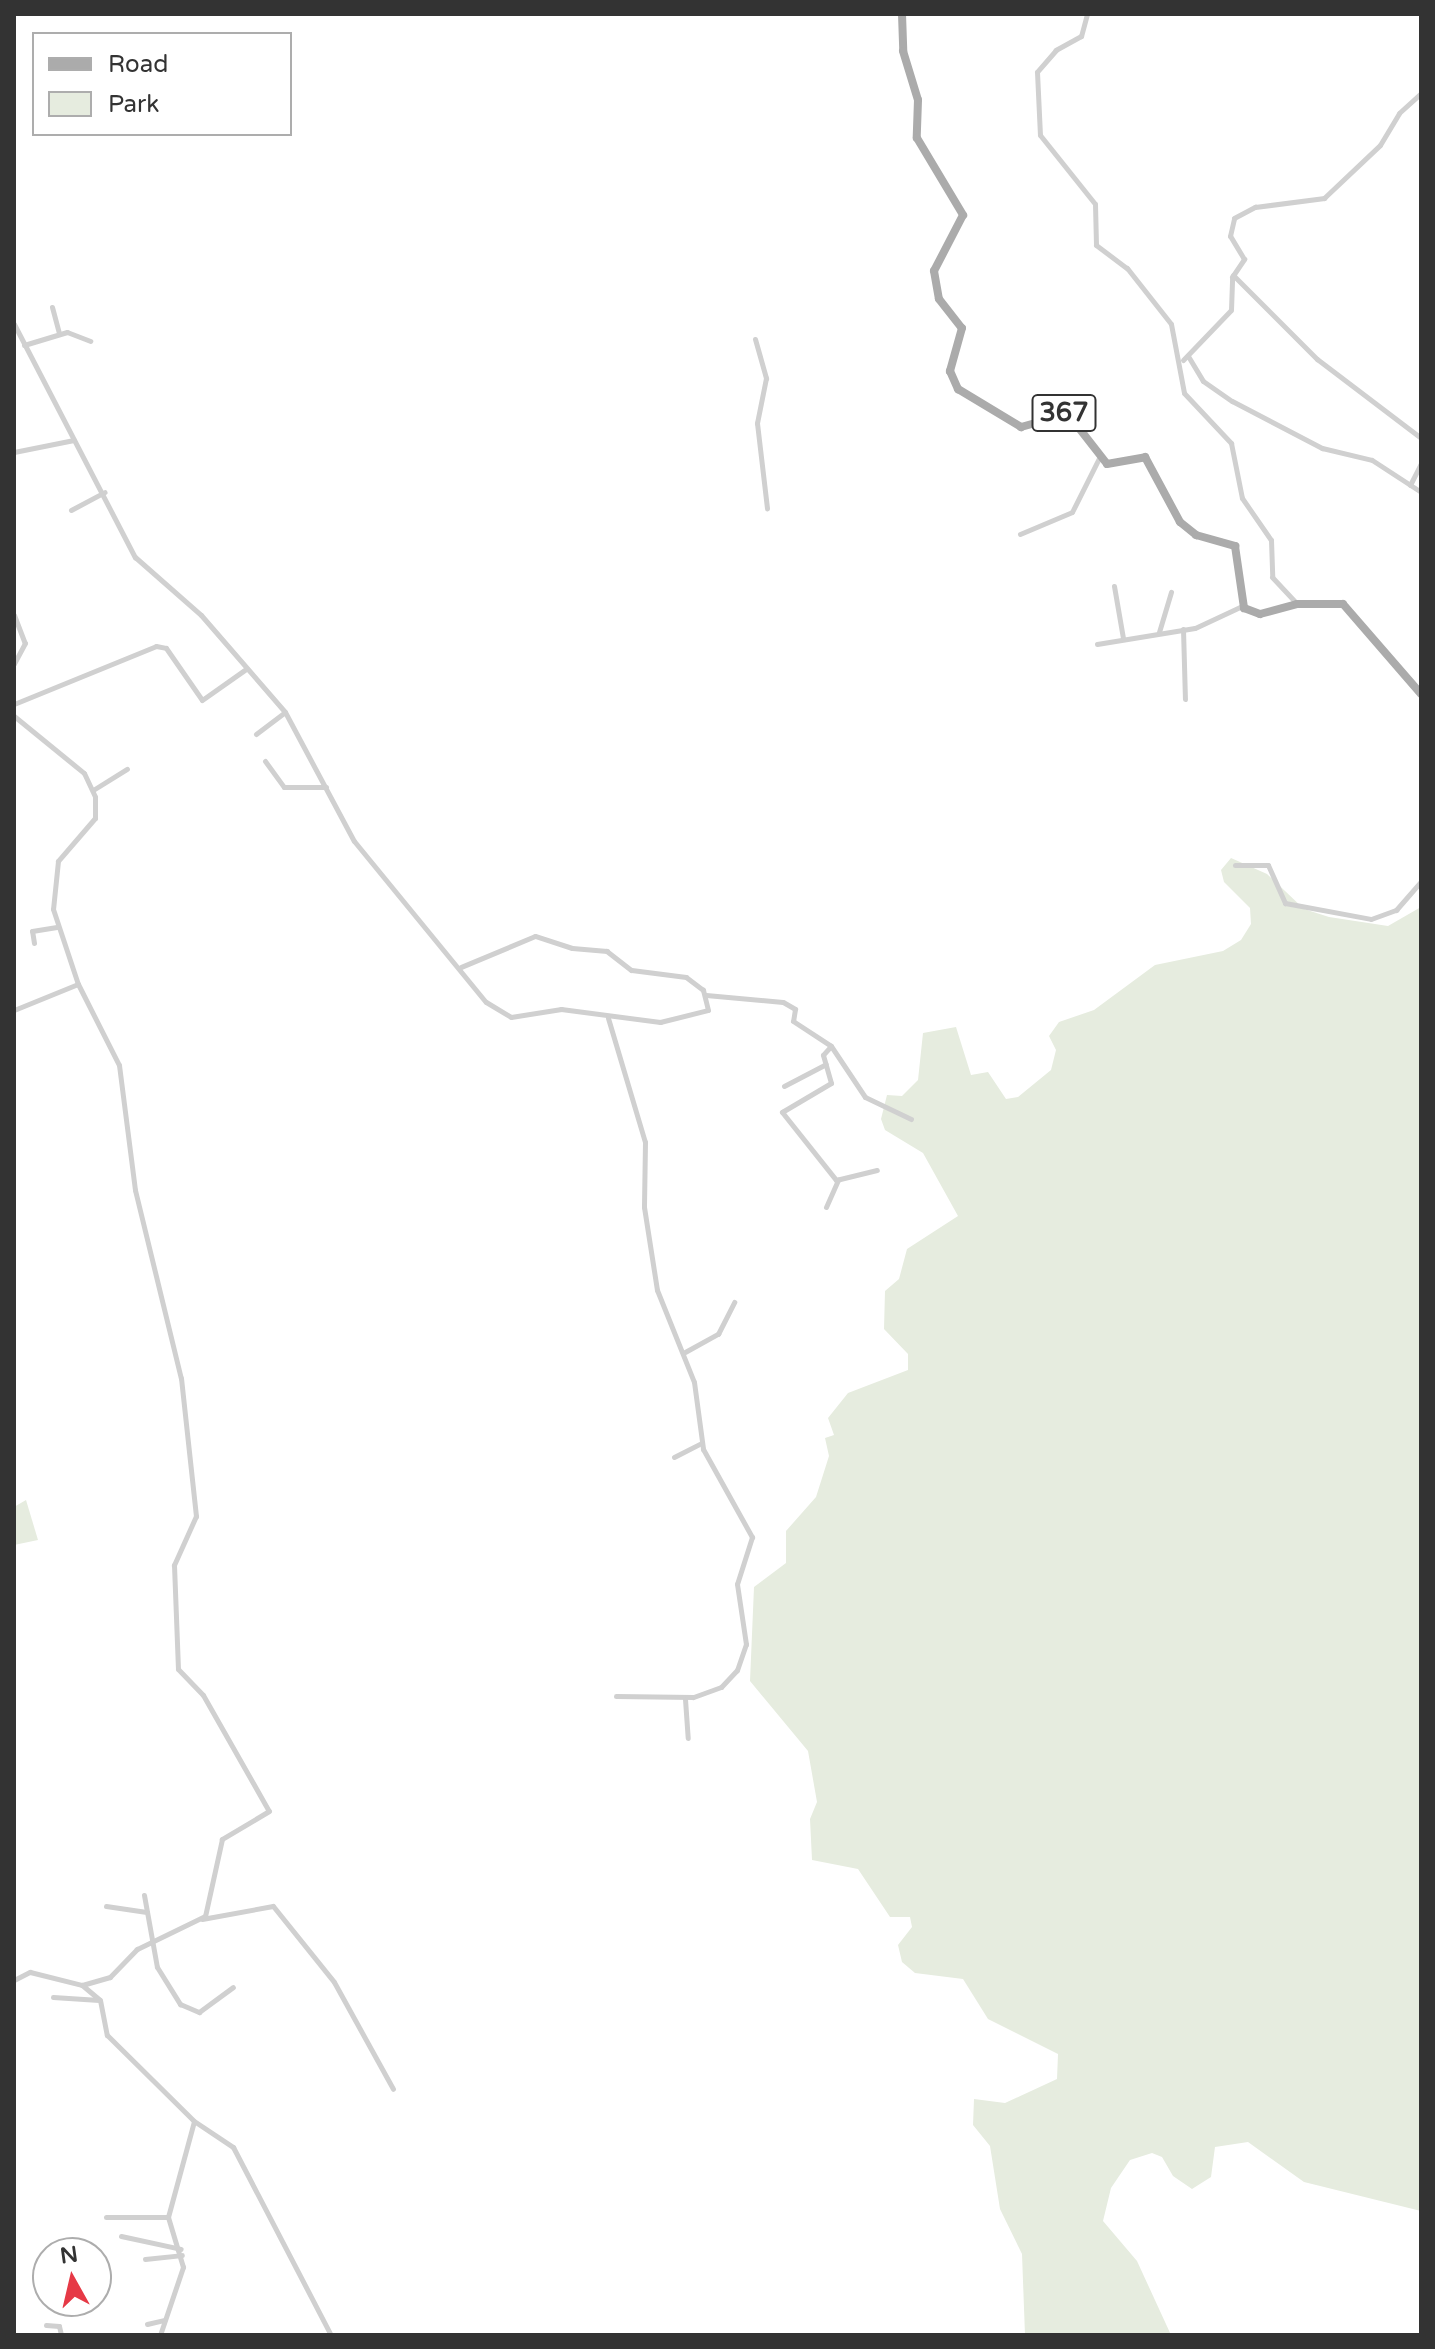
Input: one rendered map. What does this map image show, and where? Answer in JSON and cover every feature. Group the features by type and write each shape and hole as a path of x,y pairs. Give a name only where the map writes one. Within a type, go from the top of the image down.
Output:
{"main road":[{"name":"367","path":"902,14 903,51 918,100 917,138 963,215 934,271 939,299 962,328 952,379 966,396 1021,427 1068,414 1099,458 1108,464 1130,455 1147,458 1180,522 1196,535 1234,545 1242,606"},
{"path":"1242,606 1260,614 1297,604 1350,608 1421,694"}],"street":[{"path":"1087,14 1081,36 1056,50 1037,72 1040,135 1095,204 1096,245 1127,268 1163,312 1186,358 1203,381 1232,401 1322,448 1372,460 1421,492"},
{"path":"1297,604 1272,577 1271,540 1242,498 1231,443 1184,393 1186,358 1229,315 1233,275 1244,259 1230,236 1238,215 1324,198 1380,145 1399,113 1421,93"},
{"path":"1233,275 1317,359 1421,438"},
{"path":"52,307 59,333"},
{"path":"14,324 74,440 105,492 135,557 201,615 285,712 372,865 506,1016 561,1009 608,1018 696,1017 708,1010 706,995"},
{"path":"24,345 59,333 90,341"},
{"path":"755,339 766,378 757,432 767,508"},
{"path":"14,452 74,440"},
{"path":"1020,534 1072,512 1099,458"},
{"path":"1410,485 1421,463"},
{"path":"71,510 105,492"},
{"path":"1114,586 1123,638"},
{"path":"1159,632 1171,592"},
{"path":"1097,644 1183,629 1242,606"},
{"path":"14,615 25,643 14,664"},
{"path":"1183,629 1185,699"},
{"path":"14,704 156,646 166,648 201,700 246,669"},
{"path":"256,734 285,712"},
{"path":"14,716 84,773 93,790 95,818 55,868 57,927 78,984 119,1065 135,1190 181,1378 196,1516 174,1565 178,1669 203,1695 269,1811 222,1839 201,1919"},
{"path":"265,761 284,787 326,787"},
{"path":"93,790 127,769"},
{"path":"1235,865 1268,865 1285,903 1371,919 1392,913 1421,881"},
{"path":"34,943 32,931 57,927"},
{"path":"461,967 535,936 574,949 607,951 631,970 681,975 706,995 783,1002 795,1009 793,1021 831,1046 865,1097 911,1119"},
{"path":"14,1010 78,984"},
{"path":"608,1018 645,1142 644,1207 657,1290 685,1352 701,1443 726,1496 751,1529 737,1584 746,1644 726,1682 685,1699 616,1696"},
{"path":"831,1046 826,1064 831,1083 782,1112 838,1180"},
{"path":"784,1086 826,1064"},
{"path":"838,1180 877,1170"},
{"path":"826,1207 838,1180"},
{"path":"685,1352 718,1334 734,1302"},
{"path":"674,1457 701,1443"},
{"path":"685,1699 688,1738"},
{"path":"144,1895 151,1943 160,1974 190,2012 214,2005 233,1987"},
{"path":"106,1906 147,1912"},
{"path":"82,1985 110,1977 151,1943 201,1919 273,1906 334,1982 393,2089"},
{"path":"14,1980 30,1972 82,1985 100,2000 107,2035 194,2121 233,2147 331,2335"},
{"path":"53,1997 100,2000"},
{"path":"160,2335 173,2305 181,2252 168,2217 194,2121"},
{"path":"106,2217 168,2217"},
{"path":"121,2236 181,2252"},
{"path":"145,2259 181,2252"},
{"path":"147,2324 164,2320"},
{"path":"46,2325 59,2326 61,2335"}],"green space":[{"path":"1231,858 1267,874 1304,909 1329,917 1388,926 1421,907 1421,2211 1304,2182 1248,2142 1215,2147 1211,2177 1192,2189 1173,2176 1162,2157 1152,2153 1130,2160 1111,2188 1103,2221 1137,2261 1171,2335 1025,2335 1022,2254 1000,2209 990,2146 973,2125 974,2099 1005,2103 1057,2079 1058,2054 988,2019 963,1979 915,1973 902,1962 898,1945 912,1927 910,1917 890,1917 858,1869 812,1860 810,1819 817,1802 808,1751 750,1681 754,1587 786,1563 786,1531 816,1497 829,1456 825,1438 834,1435 828,1418 848,1393 908,1370 908,1354 884,1329 885,1291 899,1279 907,1249 958,1216 923,1153 885,1130 881,1119 887,1095 902,1096 918,1080 923,1033 956,1027 971,1075 988,1072 1006,1099 1018,1097 1051,1070 1056,1050 1049,1036 1059,1022 1094,1010 1155,965 1223,951 1241,940 1251,924 1250,908 1224,882 1221,870"},
{"path":"26,1500 38,1540 14,1545 14,1507"}]}
